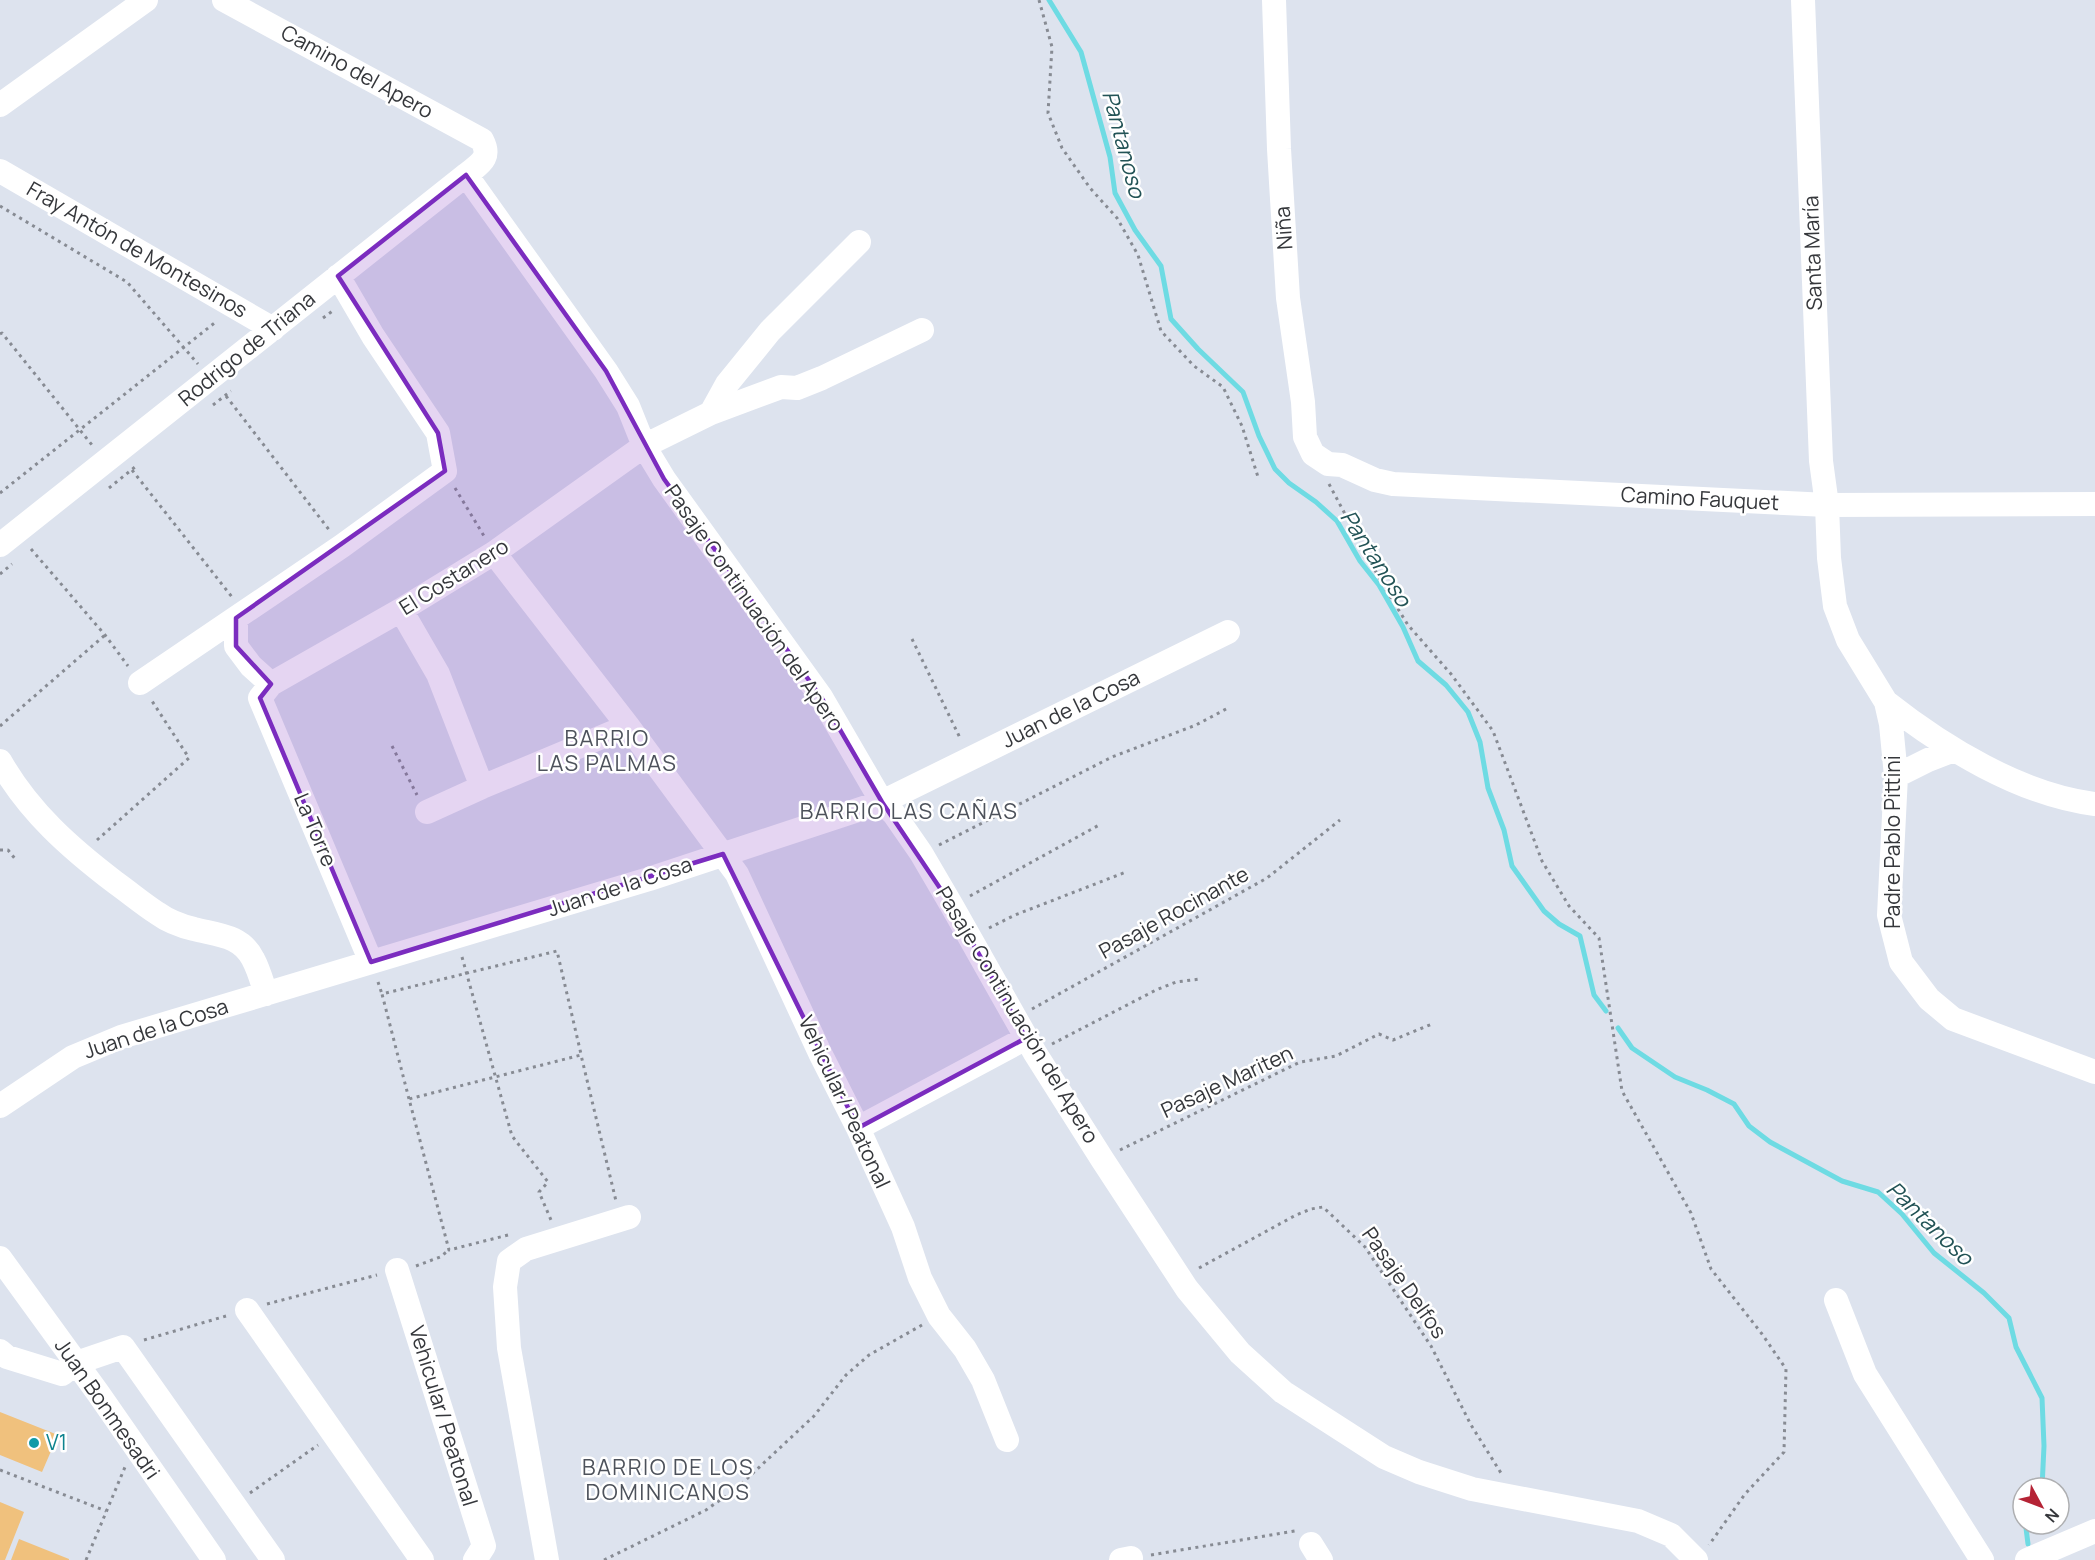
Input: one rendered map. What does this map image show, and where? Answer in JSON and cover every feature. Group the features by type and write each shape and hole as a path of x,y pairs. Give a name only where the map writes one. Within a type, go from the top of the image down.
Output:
{"street":[{"path":"0,105 146,0"},
{"name":"Camino del Apero","path":"224,0 482,140 486,148"},
{"name":"Niña","path":"1274,0 1279,149 1288,298 1303,402 1305,437 1313,454"},
{"name":"Santa María","path":"1803,0 1821,449 1827,505"},
{"name":"Rodrigo de Triana","path":"0,545 105,463 218,388 273,329 483,161 486,148"},
{"name":"Fray Antón de Montesinos","path":"0,171 273,329"},
{"name":"Pasaje Continuación del Apero","path":"466,176 606,371 628,406 644,446 664,479 821,697 882,802 894,814 921,853 1025,1037 1187,1289 1240,1353 1283,1392 1384,1457 1450,1483 1516,1498"},
{"path":"711,413 727,384 770,331 859,242"},
{"path":"140,684 342,546 445,471 438,433 373,336 338,276"},
{"path":"644,446 711,413 781,387 797,388 922,330"},
{"name":"El Costanero","path":"265,691 494,553 644,446"},
{"name":"Camino Fauquet","path":"1313,454 1328,464 1342,465 1375,480 1393,484 1827,505 2095,504"},
{"name":"Padre Pablo Pittini","path":"1827,505 1829,558 1835,606 1848,640 1886,702 1891,724 1896,776 1889,915 1901,962 1929,999 1953,1019 2095,1072"},
{"name":"Vehicular/ Peatonal","path":"494,553 628,726 737,874 903,1227 920,1278 939,1316 965,1349 983,1380 1007,1440"},
{"path":"401,610 438,674 482,787"},
{"path":"240,615 236,646 265,691"},
{"name":"Juan de la Cosa","path":"0,1106 73,1057 121,1037 650,879 882,802 1228,632"},
{"path":"192,647 236,646"},
{"name":"La Torre","path":"265,691 371,962"},
{"path":"1886,702 1954,750 2003,776 2026,785 2095,804"},
{"path":"427,812 628,726"},
{"path":"1896,776 1954,750"},
{"path":"0,761 49,827 80,855 171,921 219,934 243,946 254,960 266,994"},
{"path":"858,1128 1025,1037"},
{"path":"547,1560 509,1348 505,1287 509,1261 525,1248 623,1212"},
{"name":"Juan Bonmesadri","path":"0,1258 214,1560"},
{"name":"Vehicular/ Peatonal","path":"397,1270 484,1546 474,1560"},
{"path":"1836,1300 1865,1374 1982,1560"},
{"path":"247,1310 422,1560"},
{"path":"0,1351 7,1357 62,1374 76,1364 123,1347 273,1560"},
{"path":"1516,1498 1638,1521 1671,1535 1701,1555"},
{"path":"2027,1560 2095,1531"}],"path":[{"path":"1039,0 1052,47 1048,113 1062,148 1090,188 1117,218 1138,255 1161,331 1194,366 1223,387 1242,426 1258,477"},
{"path":"0,206 127,282 218,388 342,546"},
{"path":"0,493 235,306"},
{"path":"0,334 2,333 81,430 105,463"},
{"path":"132,470 240,615"},
{"path":"445,471 494,553"},
{"path":"1329,484 1383,585 1408,625 1451,674 1493,731 1542,861 1569,906 1599,938 1622,1091 1691,1213 1712,1269 1786,1369 1784,1452 1745,1494 1701,1555"},
{"path":"31,549 105,635 189,758 80,855"},
{"path":"0,726 105,635"},
{"path":"912,639 971,759"},
{"path":"921,853 1112,757 1196,725 1228,708"},
{"path":"392,746 427,812"},
{"name":"Pasaje Rocinante","path":"1025,1037 1267,878 1340,820"},
{"path":"952,906 1101,824"},
{"path":"0,850 8,850 16,860"},
{"path":"969,938 1015,915 1126,872"},
{"path":"456,938 512,1136 548,1182 539,1192 553,1224"},
{"path":"449,1250 382,994 557,951 581,1054 623,1212"},
{"path":"1025,1037 1176,982 1200,979"},
{"name":"Pasaje Mariten","path":"1102,1159 1300,1062 1336,1056 1378,1034 1393,1040 1432,1024"},
{"path":"409,1099 581,1054"},
{"name":"Pasaje Delfos","path":"1187,1289 1185,1283 1189,1277 1206,1262 1296,1215 1323,1207 1365,1247 1392,1287 1431,1346 1471,1425 1516,1498"},
{"path":"397,1270 440,1257 449,1250 513,1234"},
{"path":"604,1560 714,1505 737,1488 814,1416 846,1375 869,1355 939,1316"},
{"path":"234,1504 333,1435"},
{"path":"86,1560 125,1467 139,1454"},
{"path":"0,1470 106,1511"},
{"path":"1126,1559 1294,1530 1316,1552"}],"highlighted area":[{"path":"466,175 606,371 664,479 821,697 882,802 952,906 1026,1038 858,1128 723,854 371,962 260,698 271,684 236,646 236,618 445,471 438,433 338,276"}],"building":[{"name":"V1","path":"0,1412 58,1435 42,1472 0,1455"},
{"path":"0,1502 24,1512 5,1560 0,1560"},
{"path":"19,1539 69,1559 69,1560 11,1560"}],"waterway":[{"name":"Pantanoso","path":"1049,0 1081,52 1110,157 1115,193 1135,230 1161,266 1171,319 1198,349 1243,392 1259,436 1275,469 1337,521 1360,561 1379,585 1403,627 1418,661 1446,685 1468,712 1480,742 1488,788 1504,830 1512,866 1544,911 1559,924 1580,936 1594,995 1606,1011"},
{"name":"Pantanoso","path":"1618,1028 1632,1048 1675,1077 1734,1104 1749,1126 1770,1142 1842,1181 1878,1192 1902,1214 1934,1253 1984,1293 2009,1318 2016,1347 2042,1398 2043,1476"},
{"name":"Pantanoso","path":"2027,1536 2028,1544"}],"place":[{"name":"V1","path":"34,1443"}],"district":[{"name":"BARRIO LAS PALMAS","path":"607,750"},
{"name":"BARRIO LAS CAÑAS","path":"909,811"},
{"name":"BARRIO DE LOS DOMINICANOS","path":"668,1480"}]}
